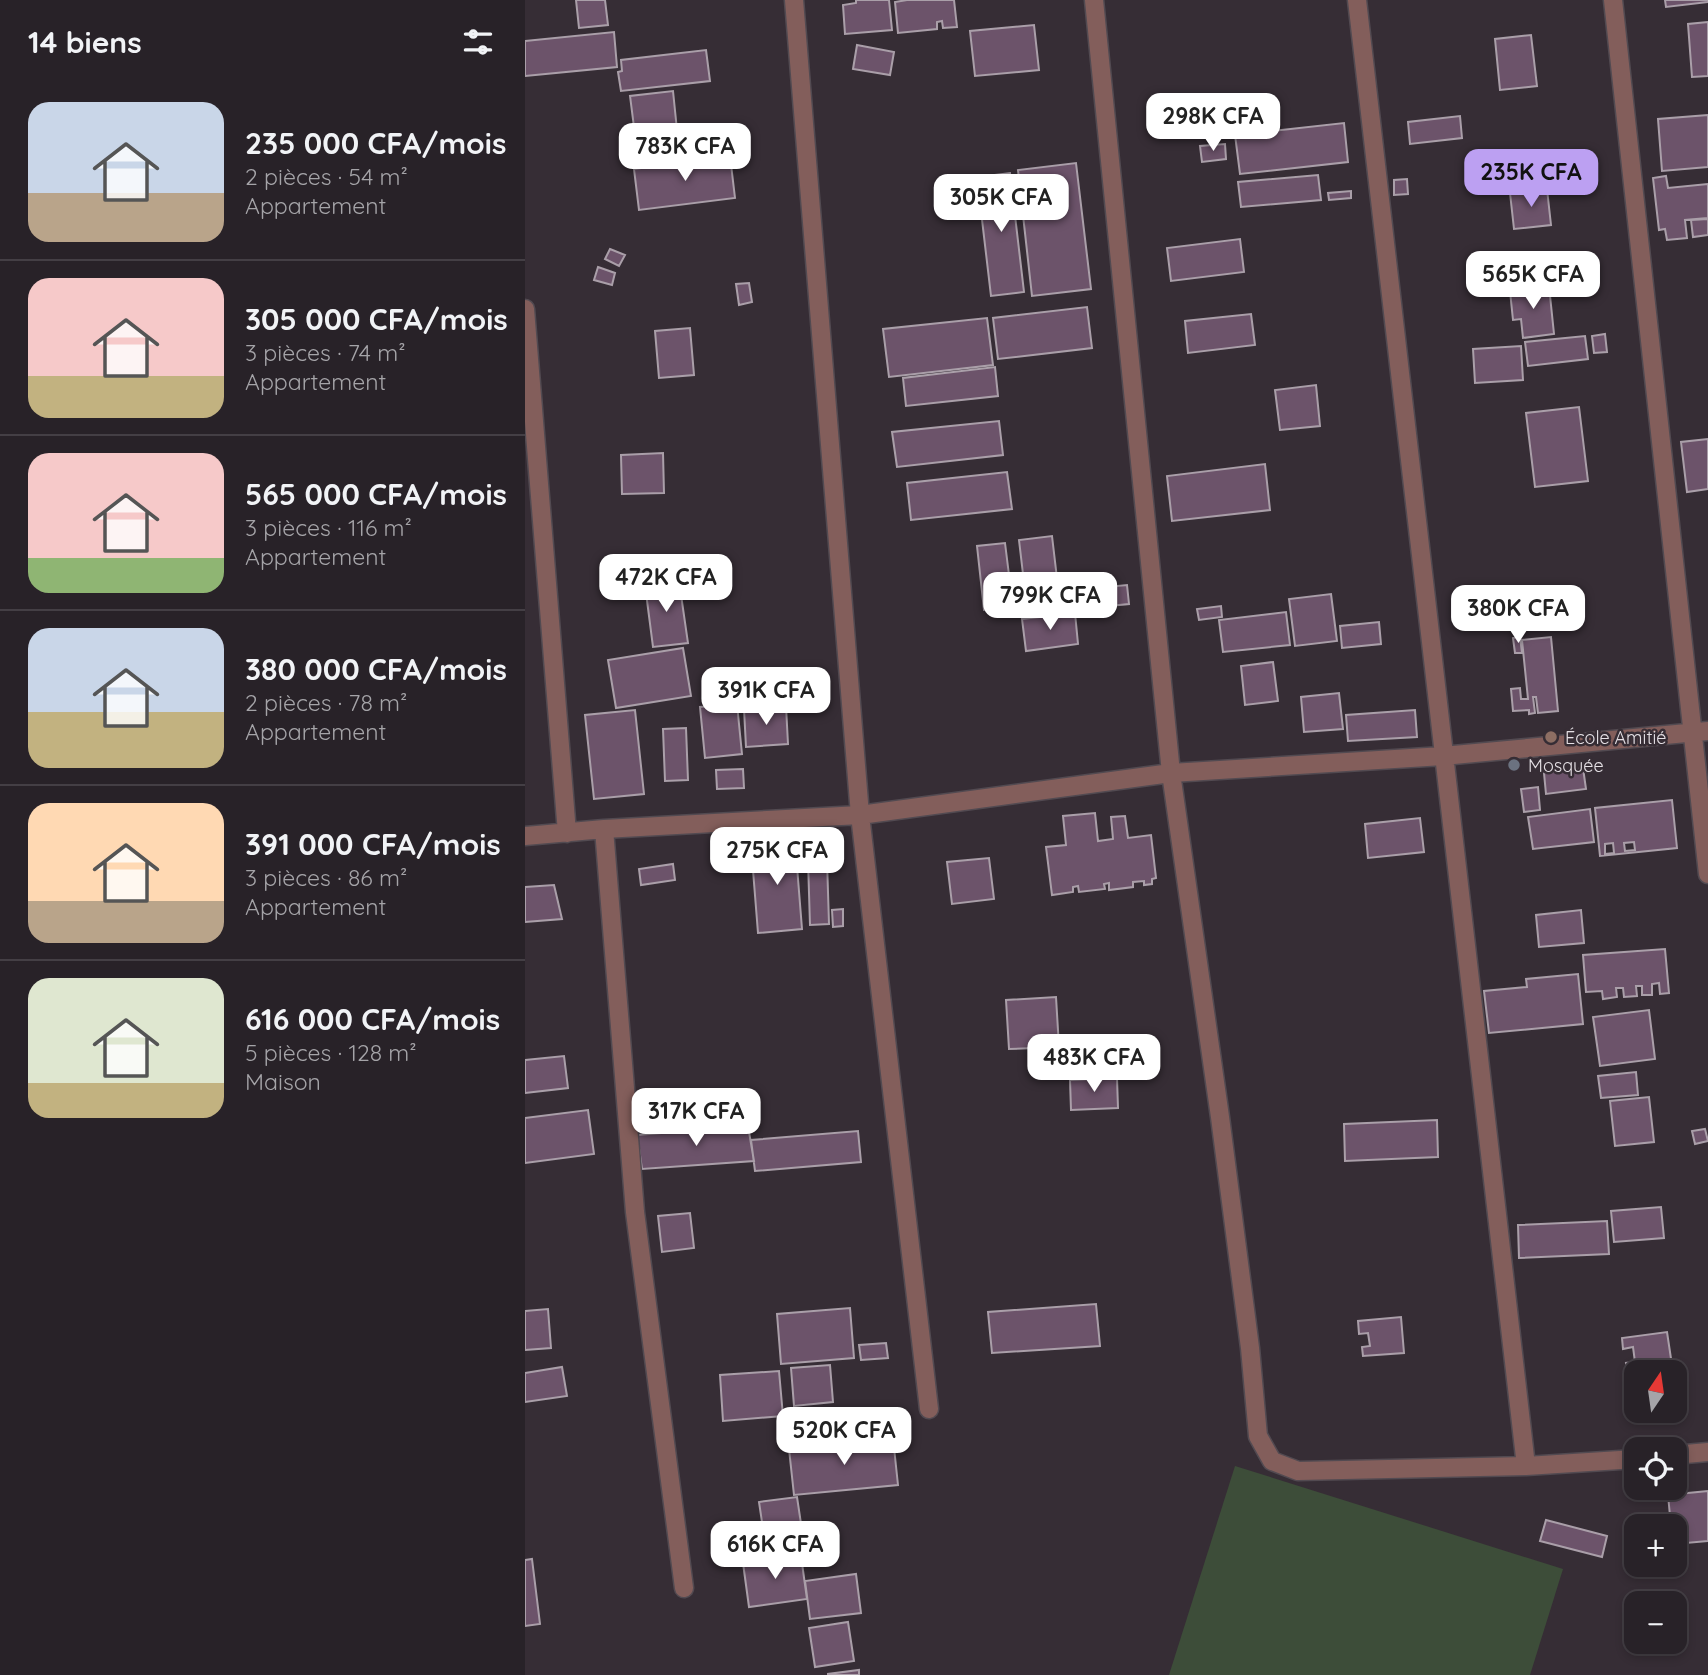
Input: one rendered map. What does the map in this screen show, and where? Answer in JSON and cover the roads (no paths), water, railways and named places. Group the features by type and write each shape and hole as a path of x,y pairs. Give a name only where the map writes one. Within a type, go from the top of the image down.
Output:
{"street":[{"path":"794,0 860,815 929,1409"},
{"path":"1094,0 1171,773 1220,1117 1250,1348 1258,1436 1272,1461 1298,1471 1526,1466 1624,1459"},
{"path":"1357,0 1526,1466"},
{"path":"1613,0 1700,732 1708,874"},
{"path":"525,309 567,833"},
{"path":"525,836 860,815 1171,773 1443,756 1700,732"},
{"path":"604,829 635,1212 684,1588"},
{"path":"1687,1454 1708,1452"}],"place":[{"name":"École Amitié","path":"1551,737"},
{"name":"Mosquée","path":"1514,765"}]}
